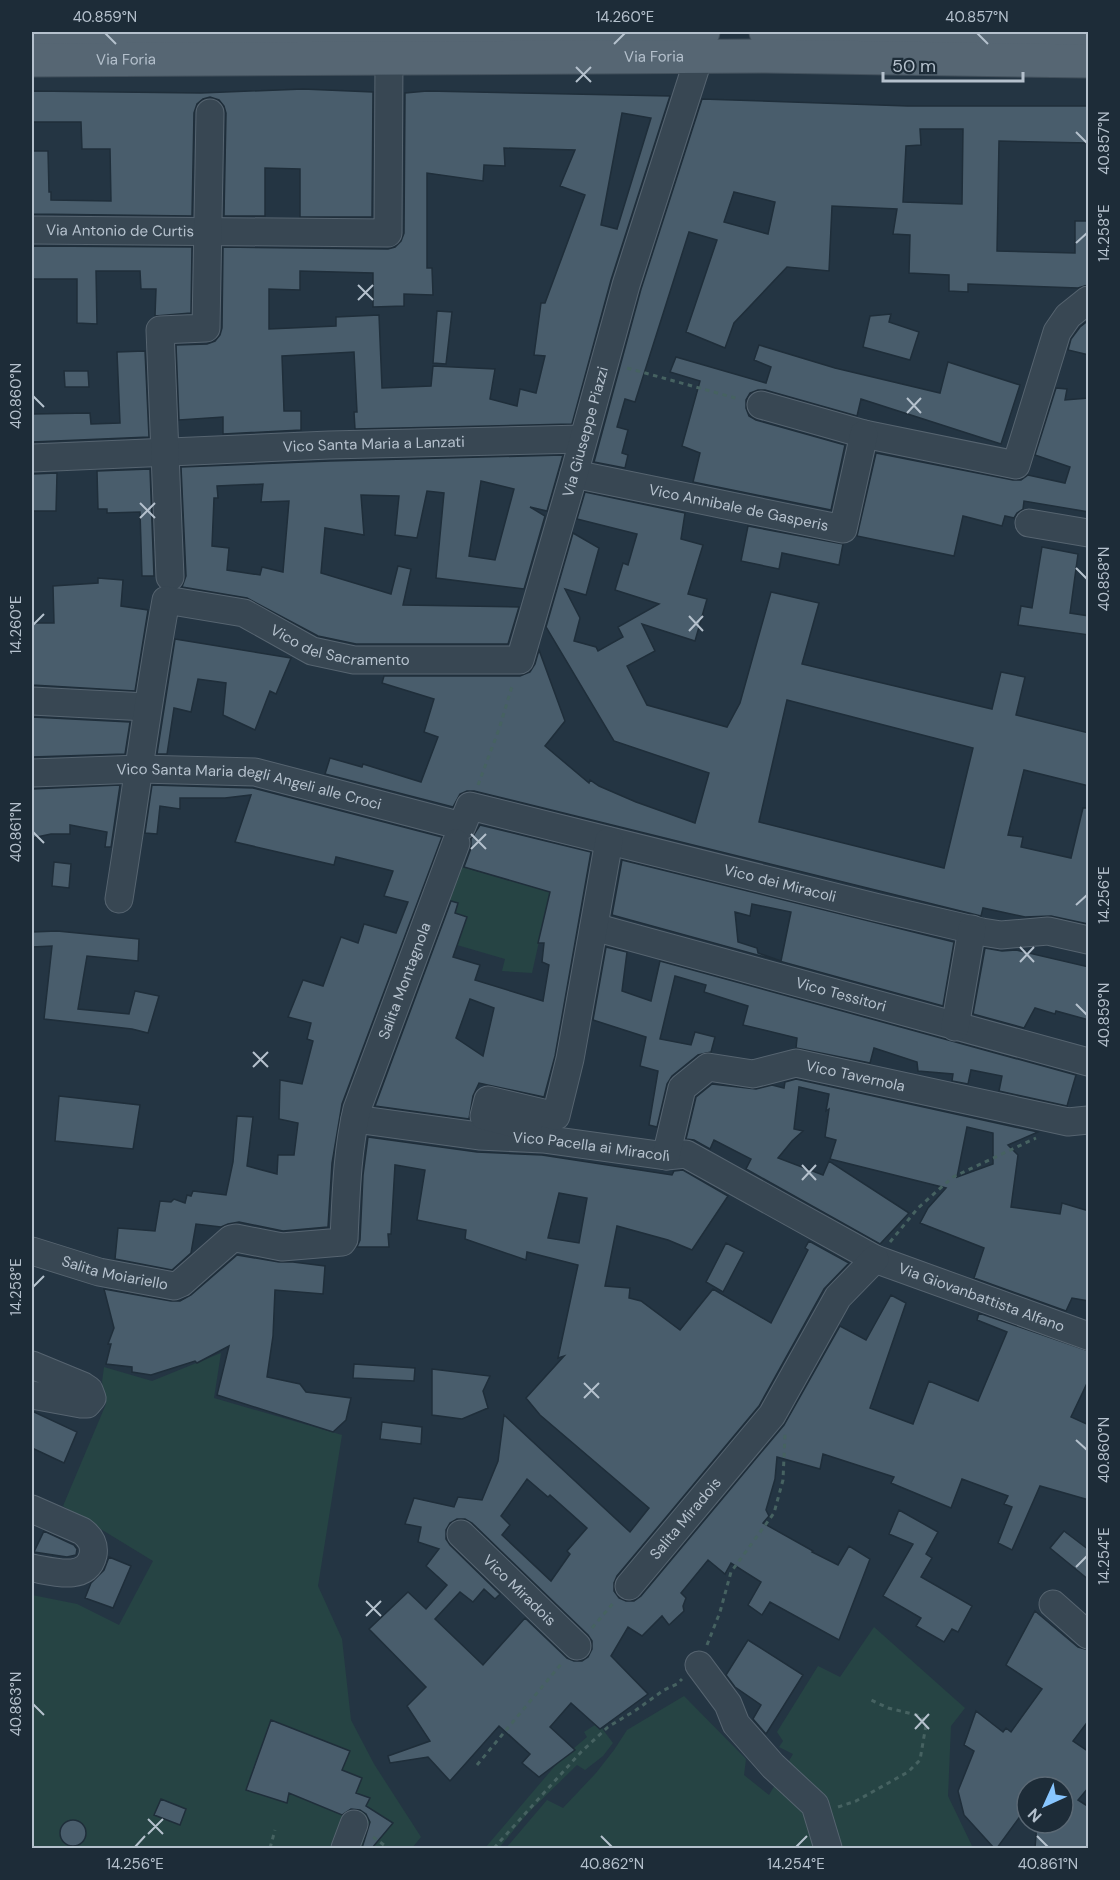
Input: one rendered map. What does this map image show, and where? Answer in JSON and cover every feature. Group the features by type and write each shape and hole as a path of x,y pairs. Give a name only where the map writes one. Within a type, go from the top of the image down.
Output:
{"main road":[{"name":"Via Foria","path":"32,60 223,42 273,42 410,33 653,40 701,44 762,40 1089,38"},
{"name":"Via Foria","path":"32,37 71,34 157,34 223,42"},
{"name":"Via Foria","path":"273,42 389,59 653,40"},
{"name":"Via Foria","path":"762,40 1089,61"}],"street":[{"name":"Via Giuseppe Piazzi","path":"520,660 626,285 701,44"},
{"name":"Via Antonio de Curtis","path":"32,230 388,233 389,59"},
{"path":"119,899 140,769 147,708 168,588 160,330 206,328 210,113"},
{"path":"761,405 864,434 1016,465 1057,332 1068,316 1089,300"},
{"name":"Vico Annibale de Gasperis","path":"574,474 843,530 864,434"},
{"name":"Vico Santa Maria a Lanzati","path":"32,458 329,445 583,439"},
{"path":"1029,524 1089,533"},
{"name":"Vico del Sacramento","path":"168,588 244,614 312,651 354,660 520,660"},
{"path":"32,701 147,708"},
{"name":"Vico Santa Maria degli Angeli alle Croci","path":"32,773 140,769 255,772 463,825"},
{"name":"Vico dei Miracoli","path":"463,825 609,841 972,929 1000,935 1018,933 1048,950 1089,959"},
{"name":"Salita Montagnola","path":"355,1119 463,825"},
{"path":"579,1143 545,1131 484,1116 488,1100 556,1116 570,1059 609,841"},
{"name":"Vico Tessitori","path":"594,927 1089,1062"},
{"path":"955,1027 972,929"},
{"path":"1018,933 1048,931 1089,940"},
{"name":"Vico Tavernola","path":"666,1156 682,1088 708,1067 753,1074 796,1063 1078,1121"},
{"name":"Vico Pacella ai Miracoli","path":"355,1119 479,1136 579,1143 666,1156 686,1154 875,1259"},
{"name":"Salita Moiariello","path":"32,1251 99,1272 174,1286 181,1283 231,1239 282,1247 342,1242 355,1119"},
{"name":"Via Giovanbattista Alfano","path":"875,1259 1089,1336"},
{"name":"Salita Miradois","path":"628,1586 772,1415 838,1297 875,1259"},
{"path":"32,1365 83,1386 92,1395 89,1402 81,1404 32,1395"},
{"path":"32,1509 82,1531 88,1535 94,1548 91,1562 80,1572 32,1568"},
{"name":"Vico Miradois","path":"461,1534 577,1646"},
{"path":"1053,1604 1089,1635"},
{"path":"699,1665 728,1704 736,1724 773,1766 815,1804 828,1848"}],"path":[{"path":"605,362 761,405"},
{"path":"463,825 499,729 520,660"},
{"path":"875,1259 918,1208 953,1177 1078,1121"},
{"path":"494,1848 581,1752 608,1727 677,1684 699,1665 720,1612 731,1572 774,1513 783,1480 786,1434 780,1399"},
{"path":"477,1765 628,1586"},
{"path":"818,1813 862,1798 908,1772 920,1760 926,1725 921,1716 888,1708 869,1699"},
{"path":"270,1848 275,1830"}],"green space":[{"path":"455,865 550,892 532,973 502,971 505,959 457,945 467,917 455,913 458,903 441,898"},
{"path":"221,1353 214,1398 342,1435 318,1586 342,1639 351,1720 374,1764 421,1837 412,1848 32,1848 32,1595 77,1604 119,1625 153,1561 63,1506 106,1404 102,1382 104,1367 152,1381"},
{"path":"874,1627 965,1708 951,1726 948,1796 973,1848 506,1848 547,1800 563,1808 596,1773 627,1730 684,1696 746,1759 744,1775 769,1795 793,1754 779,1747 783,1741 777,1732 818,1666 840,1677"},
{"path":"598,1723 613,1743 603,1756 585,1770 577,1765 527,1814 499,1848 485,1848 560,1760 587,1737 584,1732"}],"building":[{"path":"303,89 373,92 372,217 300,217 300,169 265,168 265,216 224,216 226,113 219,100 210,97 197,104 194,113 192,216 32,214 32,151 48,151 51,200 111,201 110,149 82,149 81,122 32,122 32,91 201,93"},
{"path":"427,91 670,96 611,280 572,424 355,429 354,412 357,412 354,352 282,356 284,411 301,411 301,430 223,434 223,417 179,420 176,345 207,344 215,341 220,335 223,247 388,249 395,247 401,241 404,233 405,93","holes":["622,113 651,118 617,229 601,225","504,148 575,150 560,186 585,195 545,303 541,303 534,355 545,356 536,393 520,389 517,406 490,399 495,369 433,366 431,386 382,388 379,315 336,317 336,326 269,329 269,289 300,290 300,271 373,273 373,307 404,306 404,294 433,295 432,268 427,268 427,173 483,181 484,165 505,166"]},
{"path":"702,99 908,106 1089,106 1089,143 999,141 997,251 1075,253 1075,221 1089,221 1088,285 1078,288 968,284 968,292 949,291 949,275 909,273 910,235 893,234 897,209 832,206 829,271 787,267 734,323 725,348 686,332 717,240 689,232 635,402 625,399 617,427 628,430 622,453 628,455 625,468 594,462 641,289","holes":["920,129 963,129 962,204 903,202 906,146 921,145","734,192 775,202 768,234 724,222"]},
{"path":"32,246 192,247 191,313 155,316 156,289 141,289 140,271 96,271 97,324 77,323 77,279 32,279"},
{"path":"437,311 452,312 446,364 433,363"},
{"path":"891,314 889,322 919,332 910,360 863,347 870,316"},
{"path":"1089,320 1089,355 1068,350 1071,339"},
{"path":"759,345 835,368 940,393 948,362 1020,385 1001,444 861,399 857,416 765,390 750,393 746,400 746,408 749,416 756,420 845,445 831,510 693,482 700,453 682,446 700,381 670,372 676,357 766,383 771,367 754,360"},
{"path":"145,351 149,437 32,442 32,414 90,413 91,424 120,423 117,352"},
{"path":"64,371 88,371 89,387 65,387"},
{"path":"1056,388 1067,389 1065,400 1089,398 1089,512 1024,501 1023,509 1014,518 1005,516 1002,526 963,516 954,556 857,536 876,453 1013,480 1021,480 1028,475 1065,483 1070,467 1035,455"},
{"path":"563,455 547,511 530,507 545,516 524,589 436,578 444,493 427,491 417,538 395,535 399,496 361,495 364,535 325,528 321,573 391,594 398,566 411,569 403,605 519,607 508,644 356,644 318,636 247,598 182,587 186,576 181,467","holes":["481,481 514,489 495,560 469,556","263,484 261,502 289,501 283,572 262,567 260,575 227,570 229,548 212,546 214,498 218,498 217,486"]},
{"path":"150,469 154,576 142,576 140,512 107,513 107,509 98,509 97,471"},
{"path":"57,473 56,511 32,511 32,474"},
{"path":"585,492 685,513 681,539 703,545 688,594 707,599 695,641 642,624 655,651 627,666 647,705 727,727 740,703 771,592 819,603 802,664 992,709 1001,672 1025,677 1016,715 1089,733 1089,786 1024,770 1008,835 1023,837 1021,847 1071,858 1083,808 1089,808 1088,924 1051,916 1025,917 983,908 981,916 474,791 460,794 453,807 325,774 330,758 362,767 363,764 421,782 438,737 424,732 434,699 382,683 384,676 520,676 530,672 539,650 565,721 545,746 589,783 590,780 636,802 695,823 709,773 614,741 546,627 573,533 599,548 586,595 565,589 580,618 574,641 596,647 598,651 623,637 618,627 659,604 615,590 623,563 628,565 637,534 577,519","holes":["787,700 973,748 944,868 759,822"]},
{"path":"748,526 843,544 839,565 782,553 779,569 741,561"},
{"path":"1042,547 1078,554 1070,613 1089,616 1089,635 1018,625 1021,606 1032,608"},
{"path":"98,578 123,580 121,606 148,610 135,691 32,685 32,623 54,623 53,586 98,583"},
{"path":"175,639 291,658 276,694 270,691 255,730 223,715 226,683 198,679 191,712 174,708 167,754 157,754"},
{"path":"32,717 130,722 125,754 32,757"},
{"path":"120,785 111,847 105,847 107,832 70,825 70,834 51,834 32,838 32,789"},
{"path":"152,785 253,788 442,837 342,1104 332,1163 328,1227 283,1231 239,1222 221,1227 196,1224 191,1253 172,1270 115,1259 118,1228 155,1231 160,1201 171,1202 174,1199 185,1203 187,1195 191,1196 193,1191 226,1195 233,1162 237,1116 253,1117 247,1166 277,1174 278,1155 294,1155 298,1123 279,1119 280,1080 302,1084 313,1041 307,1039 311,1023 288,1017 303,980 323,986 341,937 358,943 364,924 396,933 408,902 384,896 393,871 336,857 334,865 235,842 251,795 225,798 180,798 180,809 160,806 157,834 145,833"},
{"path":"480,825 591,852 555,1056 544,1097 479,1083 473,1096 469,1119 375,1106 451,901 458,903 455,913 467,917 453,957 480,965 475,980 543,1001 549,965 542,962 544,943 538,943 550,892 464,867 471,848 471,839","holes":["470,999 494,1008 483,1056 456,1038"]},
{"path":"622,860 954,942 943,1006 612,915","holes":["752,904 791,912 781,961 758,953 757,948 738,942 735,912 750,916"]},
{"path":"54,862 71,864 69,888 52,886"},
{"path":"57,931 139,939 138,961 87,956 78,1009 129,1014 135,991 159,996 148,1033 132,1029 44,1019 52,946 32,947 32,932"},
{"path":"606,947 627,952 622,991 651,1001 660,961 1076,1075 1067,1106 999,1091 1002,1076 971,1070 968,1084 952,1081 953,1074 918,1071 917,1062 874,1048 870,1063 796,1048 797,1038 743,1025 748,1006 704,992 706,985 675,976 660,1039 691,1045 695,1032 715,1037 711,1052 698,1055 672,1076 667,1084 657,1127 649,1125 658,1071 640,1066 646,1037 593,1020"},
{"path":"985,948 1002,951 1016,950 1089,967 1089,1020 1035,1008 1024,1028 973,1014"},
{"path":"796,1079 1038,1132 1008,1145 1018,1155 1011,1207 1060,1214 1062,1203 1089,1211 1089,1301 1072,1298 1066,1311 974,1278 984,1248 920,1223 928,1208 946,1188 830,1159 836,1140 825,1137 829,1094 799,1087 794,1129 803,1131 778,1158 823,1175 829,1161 909,1213 880,1244 746,1169 751,1159 714,1140 710,1149 694,1140 686,1139 696,1097 712,1084 756,1089 772,1085 784,1088 785,1082","holes":["967,1127 993,1133 993,1164 957,1177"]},
{"path":"59,1096 140,1105 133,1149 55,1141"},
{"path":"368,1137 477,1152 542,1155 672,1175 674,1171 683,1170 728,1196 692,1250 668,1240 617,1226 605,1286 630,1288 629,1298 641,1301 680,1330 713,1289 771,1323 808,1250 805,1248 809,1241 849,1263 824,1289 759,1406 617,1576 614,1591 619,1598 634,1601 641,1596 784,1425 840,1326 866,1340 891,1295 906,1303 870,1408 913,1424 929,1381 978,1401 1007,1332 977,1320 979,1313 1089,1351 1089,1379 1071,1417 1089,1425 1089,1500 1040,1486 1012,1550 998,1543 1012,1507 1004,1504 1008,1496 962,1479 951,1508 891,1483 894,1477 823,1454 820,1469 777,1457 775,1479 766,1510 769,1516 763,1523 838,1565 849,1546 870,1559 839,1640 770,1602 762,1615 748,1605 761,1582 731,1563 725,1574 708,1560 681,1593 686,1598 684,1611 669,1625 662,1616 642,1636 628,1627 611,1656 648,1694 600,1729 571,1703 550,1727 575,1750 539,1777 522,1763 530,1754 499,1726 450,1781 428,1757 390,1763 388,1756 430,1741 407,1706 426,1687 369,1629 408,1592 426,1609 447,1585 426,1566 439,1549 418,1542 421,1527 405,1524 414,1498 454,1507 458,1497 482,1500 498,1461 504,1415 630,1532 649,1508 540,1415 526,1398 564,1356 558,1358 578,1265 527,1252 526,1260 465,1239 466,1230 417,1220 425,1170 395,1165 391,1234 388,1234 389,1247 357,1247 360,1240 363,1175","holes":["559,1193 587,1198 579,1243 548,1238","527,1479 548,1497 550,1495 587,1528 567,1551 570,1554 551,1581 502,1535 510,1525 501,1516","457,1519 465,1519 472,1523 588,1635 592,1641 592,1649 588,1657 582,1661 567,1658 525,1618 483,1665 435,1619 460,1592 473,1602 484,1589 495,1599 500,1594 450,1545 446,1539 446,1530 450,1523"]},
{"path":"726,1243 744,1252 723,1292 706,1282"},
{"path":"237,1255 325,1266 323,1294 275,1290 273,1336 267,1377 300,1384 306,1392 351,1398 346,1420 333,1432 217,1395 229,1346 197,1363 195,1361 151,1375 132,1372 132,1367 106,1364 111,1344 108,1344 114,1328 104,1289 180,1301 191,1295"},
{"path":"354,1364 415,1368 414,1381 353,1378"},
{"path":"432,1369 490,1376 483,1391 488,1408 462,1419 432,1415"},
{"path":"32,1411 77,1432 64,1463 32,1448"},
{"path":"382,1422 422,1427 421,1444 380,1439"},
{"path":"899,1510 938,1532 926,1554 932,1558 921,1577 972,1606 958,1632 952,1629 944,1642 916,1626 921,1618 883,1596 913,1544 889,1534"},
{"path":"44,1531 74,1545 77,1549 76,1555 67,1557 34,1552"},
{"path":"1064,1531 1089,1550 1089,1580 1050,1548"},
{"path":"109,1557 131,1566 113,1608 85,1598 91,1583 104,1570"},
{"path":"1035,1611 1078,1647 1089,1650 1089,1720 1073,1741 1089,1752 1089,1787 1078,1800 1089,1807 1089,1848 1035,1848 1036,1835 1075,1835 1075,1775 1015,1775 1015,1823 997,1848 994,1848 964,1815 958,1791 974,1751 964,1745 976,1711 1003,1732 1006,1728 1011,1732 1042,1689 1006,1665"},
{"path":"748,1640 803,1675 766,1734 753,1719 761,1705 735,1687 726,1675"},
{"path":"271,1720 350,1751 342,1770 362,1778 356,1793 370,1798 366,1806 393,1823 372,1848 362,1848 370,1822 366,1814 360,1810 351,1809 342,1815 289,1793 287,1803 246,1790"},
{"path":"161,1799 186,1809 180,1825 154,1815"},
{"path":"73,1820 82,1824 86,1833 82,1842 73,1846 64,1842 60,1833 64,1824"}]}
